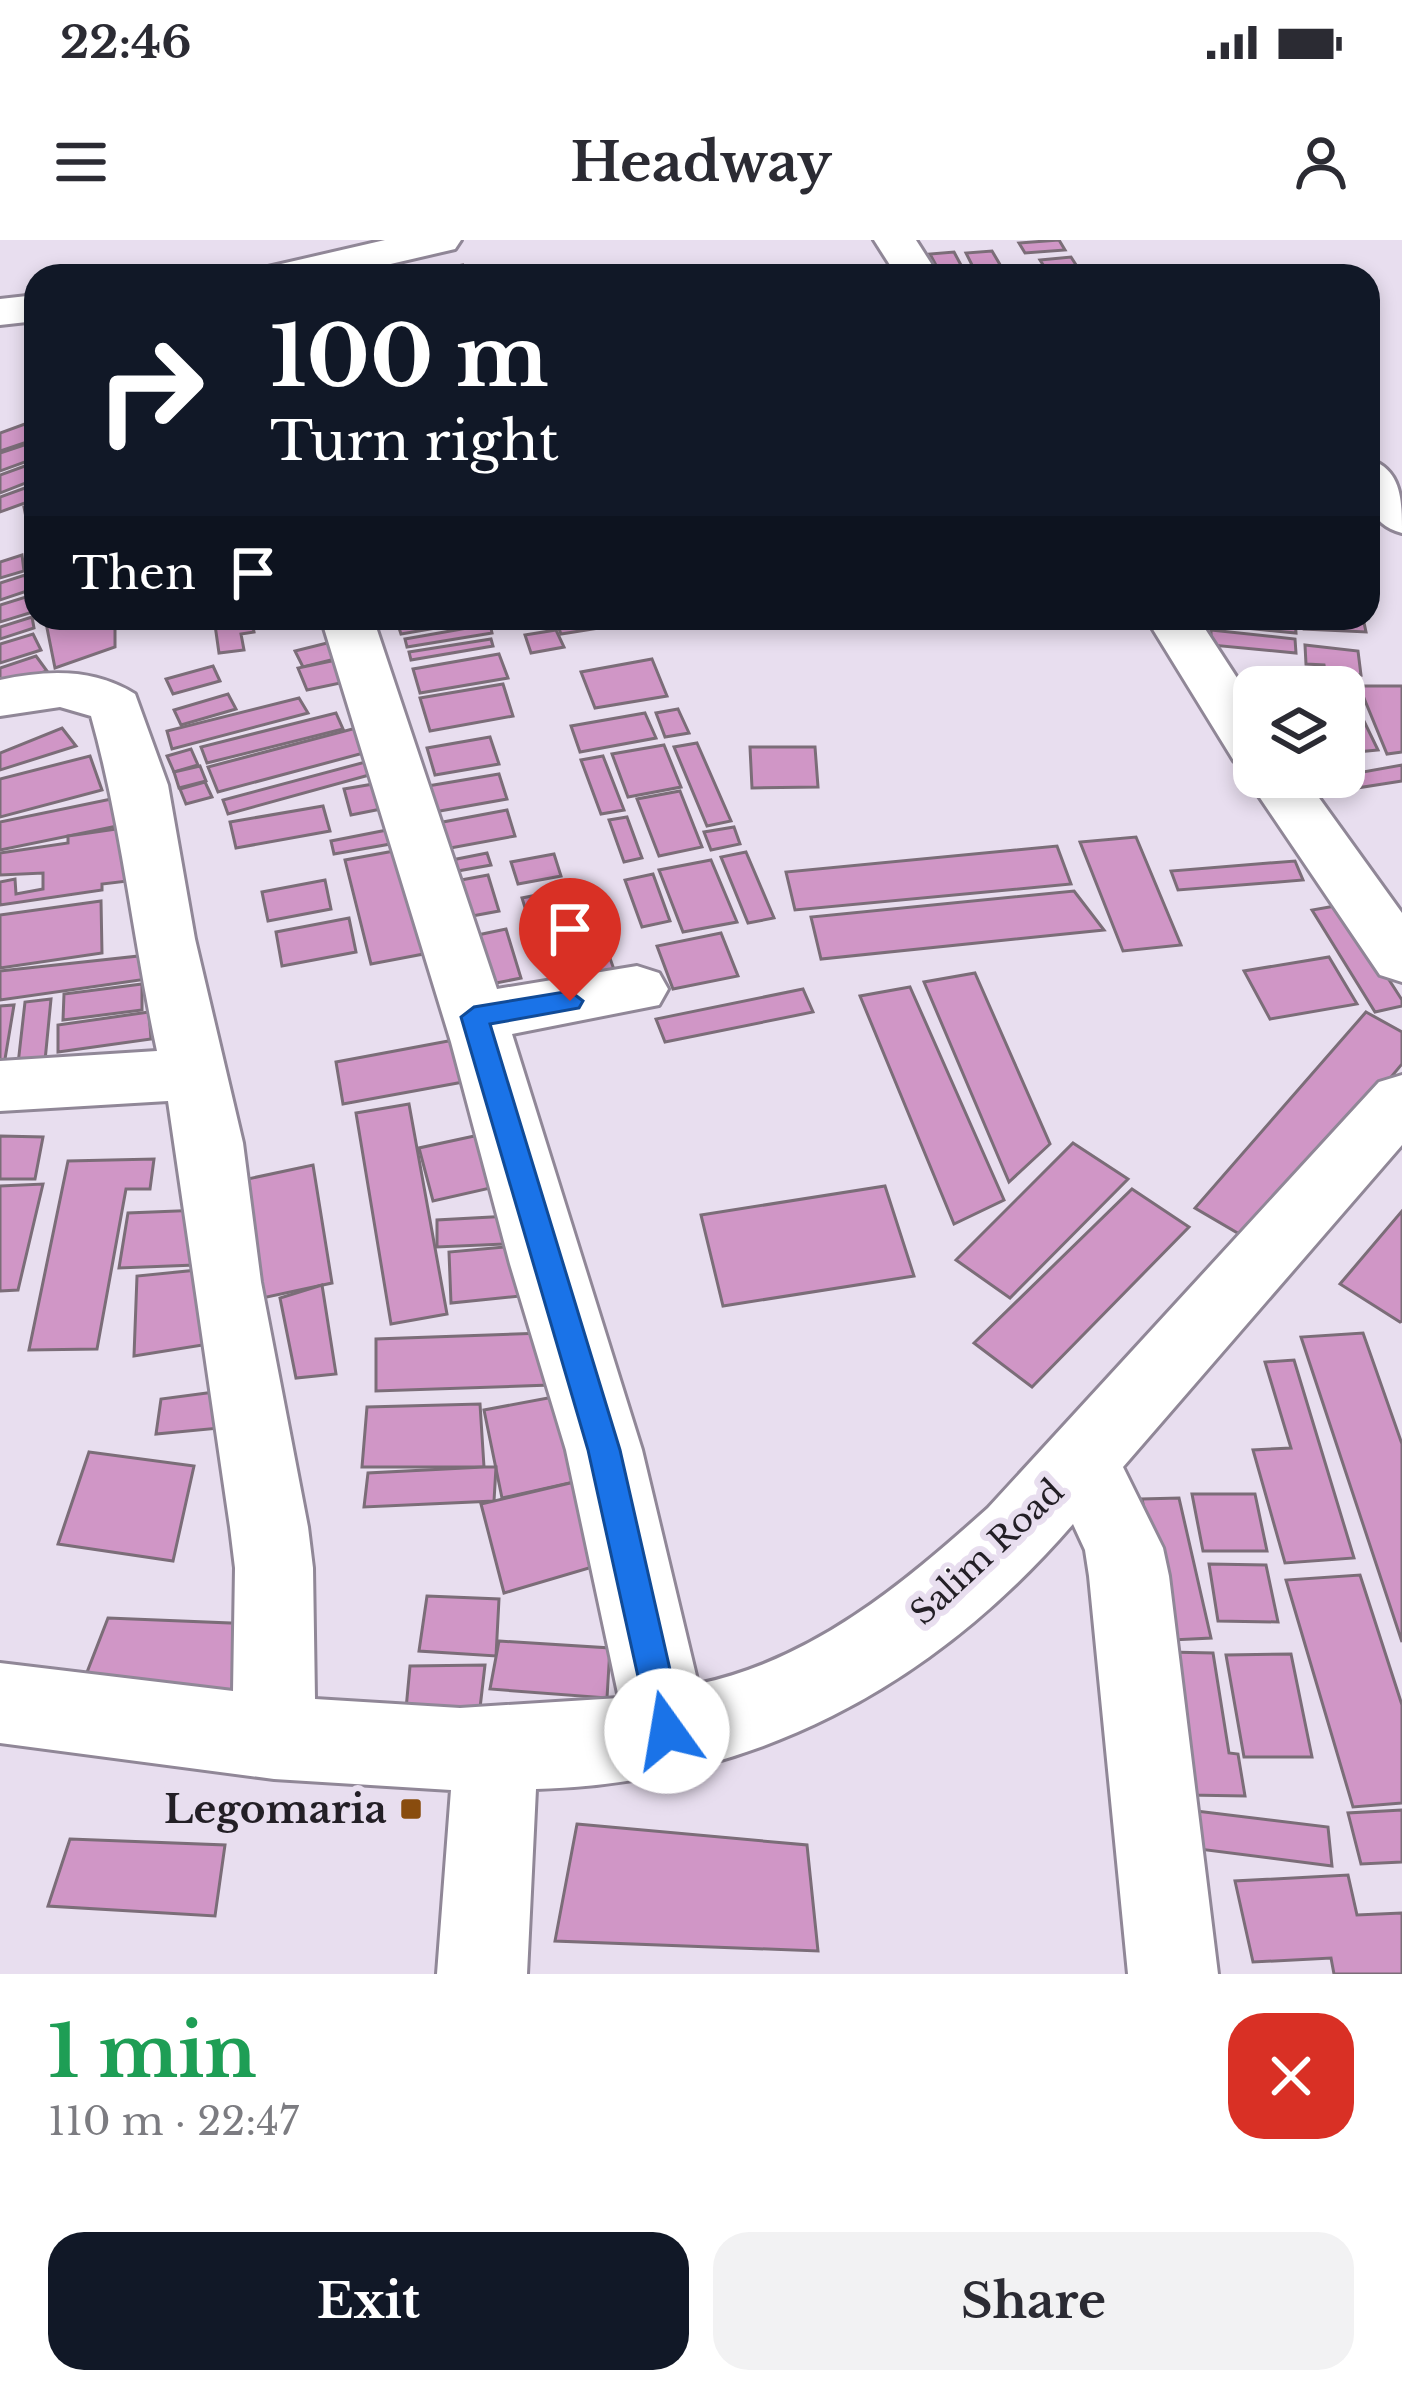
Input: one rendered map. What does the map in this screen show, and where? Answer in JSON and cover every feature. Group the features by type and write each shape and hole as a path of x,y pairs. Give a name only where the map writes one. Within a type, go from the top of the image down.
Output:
{"street":[{"path":"335,264 440,240"},
{"path":"1380,490 1402,518"},
{"path":"350,630 474,1017 604,1450 667,1731"},
{"path":"1180,630 1233,715"},
{"path":"0,698 36,689 83,692 116,707 140,784 164,938 210,1143 226,1282 274,1568 274,1738"},
{"path":"1289,798 1402,959"},
{"path":"474,1017 637,989"},
{"path":"0,1086 194,1074"},
{"name":"Salim Road","path":"0,1703 274,1738 496,1750 553,1748 738,1716 886,1644 984,1563 1082,1461 1402,1100"},
{"path":"1082,1461 1124,1548 1130,1576 1173,1974"},
{"path":"482,1974 496,1750"}],"building":[{"path":"1059,240 1065,250 1025,253 1019,243"},
{"path":"992,251 1000,264 972,264 966,253"},
{"path":"954,252 960,264 935,264 930,254"},
{"path":"1071,257 1075,264 1043,264 1040,260"},
{"path":"24,424 24,443 0,451 0,433"},
{"path":"24,445 24,462 0,471 0,453"},
{"path":"24,466 24,484 0,493 0,475"},
{"path":"24,488 24,503 0,512 0,497"},
{"path":"22,555 24,571 0,578 0,562"},
{"path":"24,575 24,592 0,600 0,583"},
{"path":"24,598 24,615 0,622 0,605"},
{"path":"24,620 28,630 0,639 0,627"},
{"path":"47,630 115,630 115,647 55,668"},
{"path":"216,630 254,630 241,634 244,650 219,653"},
{"path":"456,630 492,633 407,647 405,639"},
{"path":"556,630 564,647 531,653 525,635"},
{"path":"1211,630 1295,639 1296,653 1211,645"},
{"path":"33,634 41,650 0,663 0,644"},
{"path":"491,639 493,646 411,660 409,652"},
{"path":"331,642 339,658 303,667 295,651"},
{"path":"1305,645 1358,651 1360,666 1324,666 1306,664"},
{"path":"499,654 508,678 420,693 413,669"},
{"path":"36,656 47,671 0,687 0,668"},
{"path":"341,659 350,681 307,690 298,668"},
{"path":"652,659 667,696 595,708 581,672"},
{"path":"213,666 220,681 173,694 166,679"},
{"path":"503,684 513,716 430,731 420,698"},
{"path":"1365,686 1402,686 1402,752 1387,754 1365,701"},
{"path":"228,694 236,709 181,725 174,710"},
{"path":"299,698 308,713 172,749 167,731"},
{"path":"678,709 689,733 665,737 656,713"},
{"path":"336,713 343,729 207,763 201,747"},
{"path":"645,713 656,738 580,752 571,726"},
{"path":"1365,723 1378,750 1365,751"},
{"path":"360,727 371,751 218,792 208,767"},
{"path":"62,728 76,746 0,770 0,753"},
{"path":"490,737 499,764 435,775 427,748"},
{"path":"697,743 731,821 707,826 674,747"},
{"path":"664,745 681,787 628,797 612,754"},
{"path":"750,747 815,747 818,787 752,788"},
{"path":"191,749 198,765 174,772 167,756"},
{"path":"90,756 102,790 0,817 0,779"},
{"path":"603,756 624,810 601,814 581,760"},
{"path":"373,760 380,772 228,814 223,800"},
{"path":"1402,765 1402,781 1365,787 1365,772"},
{"path":"200,766 206,781 179,788 174,772"},
{"path":"499,774 507,799 423,814 416,788"},
{"path":"205,782 212,797 186,804 180,789"},
{"path":"379,783 386,808 351,815 344,789"},
{"path":"680,791 702,847 659,856 637,799"},
{"path":"116,798 122,825 0,850 0,822"},
{"path":"323,806 330,831 236,848 230,822"},
{"path":"507,810 515,836 434,851 427,825"},
{"path":"627,817 642,858 624,862 609,820"},
{"path":"137,826 128,881 102,884 102,890 0,905 0,882 15,879 16,894 43,889 43,873 0,875 0,853"},
{"path":"734,827 740,844 711,850 704,832"},
{"path":"392,829 396,843 334,854 331,841"},
{"path":"1136,837 1181,945 1123,951 1080,842"},
{"path":"1057,846 1071,884 795,910 786,872"},
{"path":"405,849 434,952 371,964 345,860"},
{"path":"746,852 774,918 748,923 721,857"},
{"path":"487,853 491,865 441,874 437,863"},
{"path":"554,854 561,876 518,884 511,862"},
{"path":"711,860 737,922 683,932 659,870"},
{"path":"1295,861 1303,880 1178,890 1171,871"},
{"path":"653,874 670,921 642,927 625,880"},
{"path":"488,875 499,911 456,919 445,883"},
{"path":"325,880 331,909 268,921 262,892"},
{"path":"583,886 600,934 537,946 522,898"},
{"path":"1074,891 1104,930 821,959 811,917"},
{"path":"101,901 102,953 0,968 0,915"},
{"path":"1341,905 1402,1006 1375,1012 1312,910"},
{"path":"349,918 356,952 282,966 276,932"},
{"path":"506,929 521,978 486,985 473,936"},
{"path":"721,933 738,976 673,989 657,946"},
{"path":"605,944 617,978 562,989 551,955"},
{"path":"148,955 147,979 0,1000 0,971"},
{"path":"1329,957 1357,1004 1270,1019 1244,971"},
{"path":"975,973 1050,1144 1009,1182 924,982"},
{"path":"142,984 142,1010 63,1020 64,994"},
{"path":"910,987 1004,1200 954,1224 860,996"},
{"path":"803,989 813,1012 665,1042 656,1019"},
{"path":"51,999 44,1071 17,1073 25,1002"},
{"path":"14,1005 2,1077 0,1077 0,1006"},
{"path":"149,1012 151,1039 58,1052 58,1025"},
{"path":"1366,1012 1402,1032 1402,1064 1253,1242 1195,1208"},
{"path":"475,1036 485,1078 343,1104 336,1062"},
{"path":"409,1104 447,1314 391,1324 356,1113"},
{"path":"502,1130 517,1182 433,1201 419,1148"},
{"path":"0,1136 43,1137 35,1179 0,1179"},
{"path":"1073,1143 1128,1179 1010,1298 956,1260"},
{"path":"154,1159 150,1189 126,1189 97,1349 29,1350 68,1161"},
{"path":"313,1165 332,1283 248,1301 229,1183"},
{"path":"43,1184 18,1290 0,1291 0,1186"},
{"path":"885,1186 914,1276 723,1306 701,1215"},
{"path":"1132,1189 1189,1227 1032,1387 974,1343"},
{"path":"201,1210 195,1265 119,1268 128,1213"},
{"path":"1402,1211 1402,1321 1400,1322 1340,1284"},
{"path":"528,1215 528,1243 437,1247 437,1220"},
{"path":"528,1245 531,1295 451,1303 449,1252"},
{"path":"208,1269 215,1343 134,1356 137,1276"},
{"path":"322,1285 336,1374 296,1378 280,1298"},
{"path":"543,1333 550,1385 376,1391 376,1339"},
{"path":"1363,1333 1402,1444 1402,1642 1301,1337"},
{"path":"1294,1360 1354,1558 1285,1563 1253,1450 1291,1448 1265,1362"},
{"path":"222,1391 220,1428 156,1434 161,1399"},
{"path":"564,1395 583,1480 502,1498 484,1410"},
{"path":"480,1404 484,1467 362,1467 367,1407"},
{"path":"89,1452 194,1466 173,1561 58,1544"},
{"path":"496,1467 494,1501 364,1507 368,1473"},
{"path":"583,1480 606,1563 504,1593 481,1504"},
{"path":"1192,1494 1255,1494 1267,1551 1203,1551"},
{"path":"1179,1498 1211,1638 1172,1640 1142,1499"},
{"path":"1209,1564 1266,1565 1278,1622 1218,1621"},
{"path":"1360,1575 1402,1705 1402,1803 1353,1807 1286,1580"},
{"path":"427,1596 499,1599 496,1656 419,1651"},
{"path":"108,1618 254,1624 242,1692 84,1680"},
{"path":"499,1641 610,1648 607,1698 490,1689"},
{"path":"1167,1652 1213,1653 1229,1753 1238,1754 1245,1796 1188,1795"},
{"path":"1291,1654 1312,1757 1244,1757 1226,1655"},
{"path":"485,1665 480,1708 406,1709 410,1666"},
{"path":"1188,1810 1328,1827 1332,1866 1191,1848"},
{"path":"1402,1810 1402,1862 1361,1864 1348,1813"},
{"path":"577,1824 807,1845 818,1951 555,1941"},
{"path":"70,1839 225,1845 215,1916 48,1906"},
{"path":"1348,1875 1357,1915 1402,1913 1402,1974 1334,1974 1331,1958 1253,1962 1235,1881"}],"place":[{"name":"Legomaria","path":"411,1809"}],"route":[{"path":"570,1001 474,1017 604,1450 667,1731"}]}
